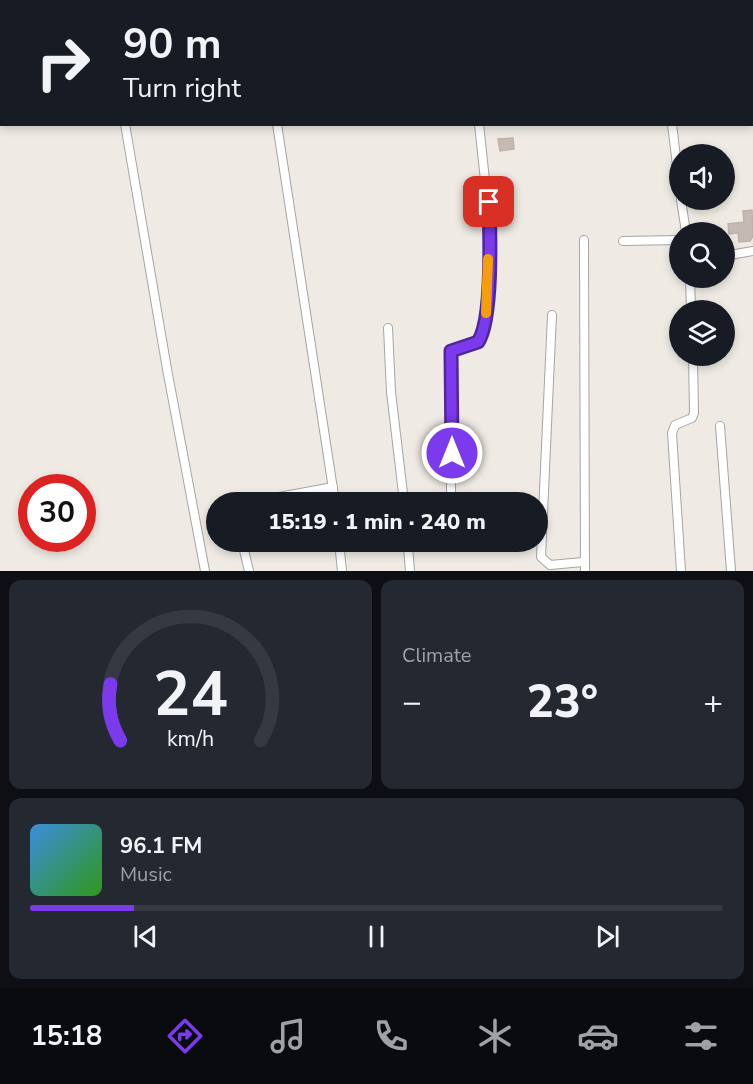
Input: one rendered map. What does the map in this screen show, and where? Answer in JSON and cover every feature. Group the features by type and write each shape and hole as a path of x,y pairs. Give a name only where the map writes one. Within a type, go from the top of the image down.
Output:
{"street":[{"path":"125,126 167,369 205,571"},
{"path":"277,126 334,492"},
{"path":"451,492 451,351 480,341 487,303 489,202 479,126"},
{"path":"672,126 674,144"},
{"path":"584,240 583,562 585,571"},
{"path":"623,241 669,240"},
{"path":"735,254 753,251"},
{"path":"552,315 541,557 550,565 583,562"},
{"path":"388,328 391,392 403,492"},
{"path":"681,571 672,433 675,425 694,416 693,366"},
{"path":"720,426 730,571"},
{"path":"310,492 333,488"},
{"path":"244,552 249,571"},
{"path":"340,552 342,571"},
{"path":"408,552 410,571"}],"building":[{"path":"513,138 514,149 500,151 498,139"},
{"path":"752,210 753,236 750,241 739,242 738,233 735,233 735,223 744,222 743,211"}],"slow traffic":[{"path":"486,313 488,259"}],"route":[{"path":"452,453 451,351 454,348 474,344 480,341 482,336 487,303 489,202"}]}
